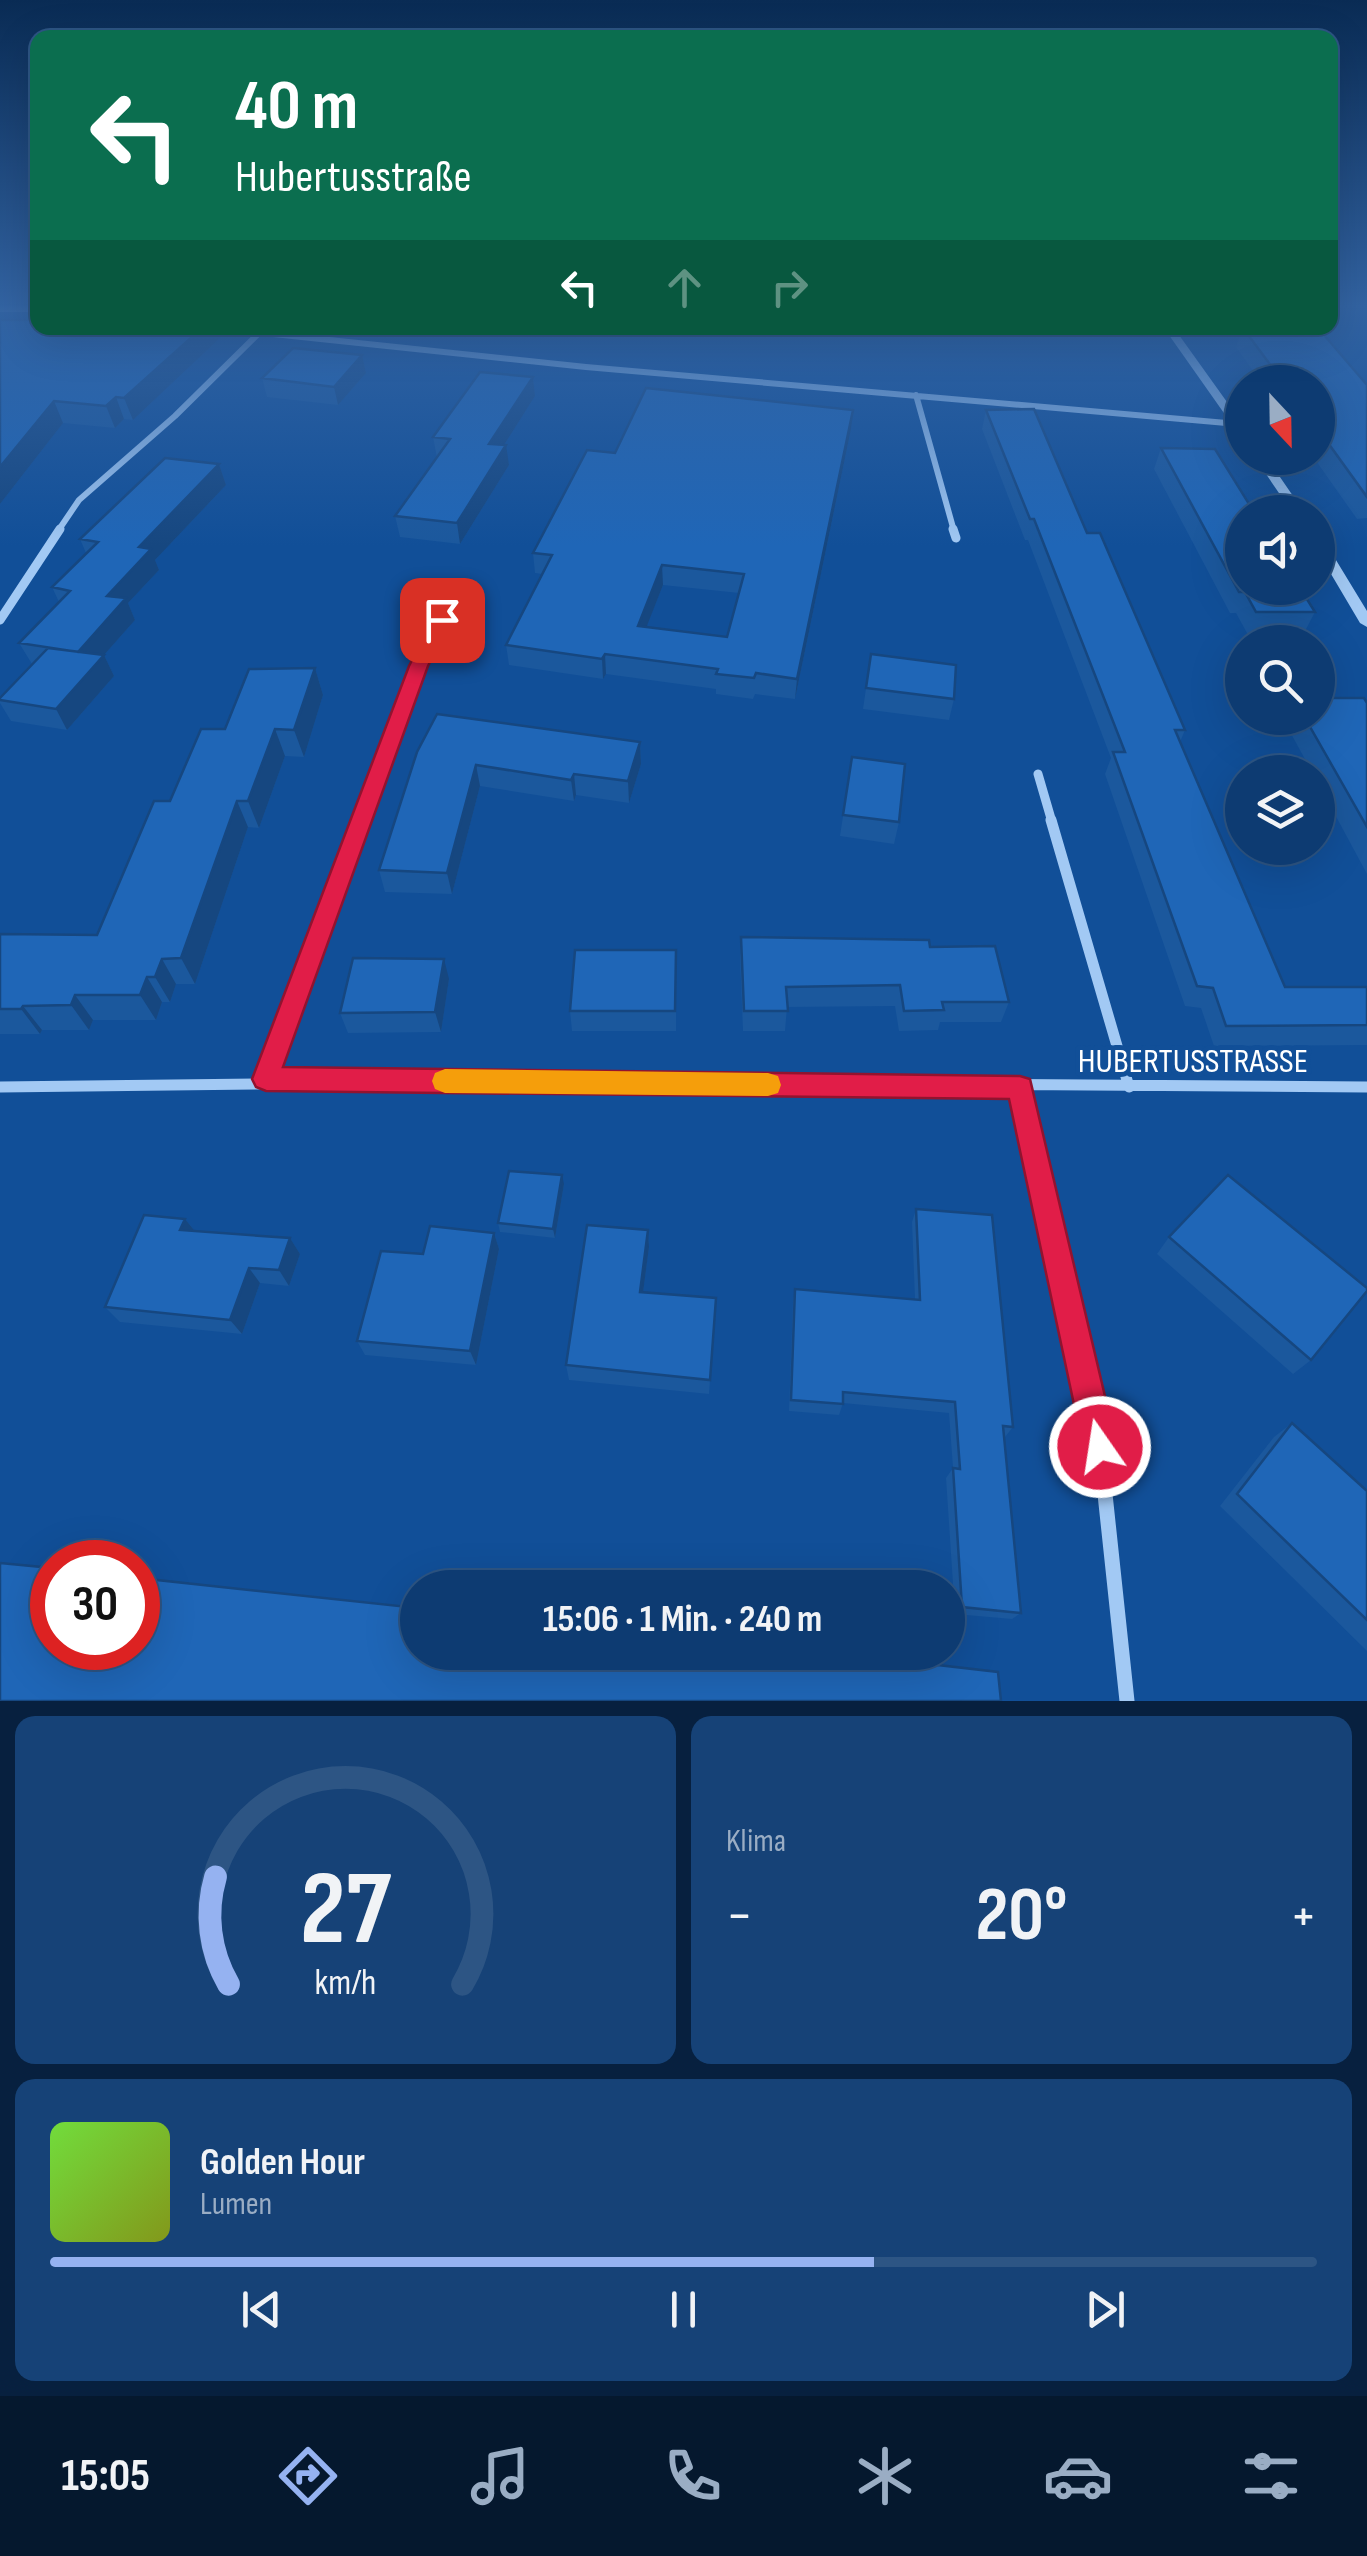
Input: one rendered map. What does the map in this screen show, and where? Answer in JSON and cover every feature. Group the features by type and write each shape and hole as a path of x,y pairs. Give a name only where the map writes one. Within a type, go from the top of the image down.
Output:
{"street":[{"path":"0,620 79,500 204,387"},
{"path":"817,387 1225,426"},
{"path":"916,396 956,538"},
{"path":"1335,570 1367,624"},
{"path":"266,1079 418,666 442,620"},
{"path":"1038,774 1129,1087"},
{"name":"HUBERTUSSTRASSE","path":"0,1087 266,1079 1020,1088 1367,1086"},
{"path":"1020,1088 1100,1447 1127,1701"}],"building":[{"path":"0,387 136,387 106,406 54,401 0,467"},
{"path":"469,387 526,387 489,444 506,445 457,523 395,516 450,439 433,437"},
{"path":"1335,387 1367,387 1367,497 1335,453"},
{"path":"646,388 853,410 797,679 756,673 754,678 716,674 718,669 605,654 602,659 506,645 552,555 533,553 587,450 615,453","holes":["662,565 744,574 727,637 638,626"]},
{"path":"1034,409 1087,533 1100,533 1185,730 1175,730 1225,847 1225,865 1233,865 1285,987 1367,987 1367,1025 1226,1026 1213,988 1197,986 1113,752 1125,752 1034,519 1030,519 986,410"},
{"path":"1161,448 1215,449 1225,465 1225,475 1231,475 1243,495 1225,495 1225,566"},
{"path":"165,458 219,464 139,547 151,549 107,596 126,598 78,652 19,643 70,591 52,587 98,542 80,539"},
{"path":"1252,605 1311,605 1315,612 1256,612"},
{"path":"48,648 104,655 56,709 0,700 0,698"},
{"path":"871,654 956,665 954,699 866,688"},
{"path":"315,668 294,730 275,729 248,801 237,801 181,958 162,959 155,977 147,977 140,995 75,995 71,1005 0,1009 0,934 97,935 154,801 170,801 201,729 225,729 249,669"},
{"path":"1335,698 1364,698 1367,827 1335,771 1335,755 1326,755 1315,735 1335,735"},
{"path":"437,714 640,742 628,781 574,774 571,780 476,765 447,873 379,870 417,752"},
{"path":"852,757 905,764 899,822 843,815"},
{"path":"741,937 929,940 930,947 995,946 1009,1002 942,1002 944,1010 904,1011 900,985 786,987 788,1011 744,1011"},
{"path":"575,950 676,950 675,1011 570,1011"},
{"path":"353,958 444,959 435,1012 340,1013"},
{"path":"509,1171 562,1175 553,1229 498,1223"},
{"path":"1228,1175 1367,1288 1311,1360 1169,1237"},
{"path":"916,1209 992,1215 1013,1427 1003,1426 1021,1613 965,1607 965,1570 960,1570 953,1468 960,1469 955,1402 843,1392 843,1404 791,1400 795,1289 920,1300"},
{"path":"144,1215 185,1219 180,1230 290,1238 279,1270 249,1268 230,1320 105,1307"},
{"path":"587,1225 648,1230 640,1292 716,1298 710,1380 566,1365"},
{"path":"430,1226 494,1233 470,1351 357,1341 381,1251 423,1254"},
{"path":"1292,1423 1367,1491 1367,1620 1237,1494"},
{"path":"0,1563 30,1566 30,1670 160,1670 160,1580 400,1606 400,1670 965,1668 998,1672 1001,1701 0,1701"}],"slow traffic":[{"path":"445,1081 768,1085"}],"route":[{"path":"442,620 418,666 266,1079 1020,1088 1100,1447"}]}
